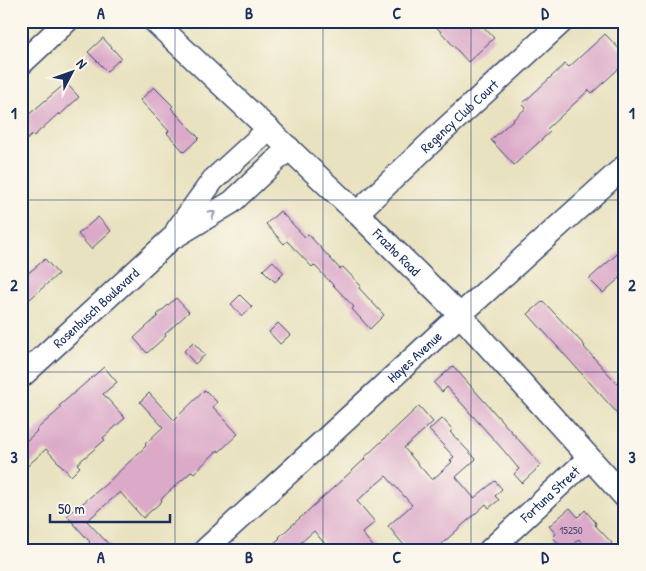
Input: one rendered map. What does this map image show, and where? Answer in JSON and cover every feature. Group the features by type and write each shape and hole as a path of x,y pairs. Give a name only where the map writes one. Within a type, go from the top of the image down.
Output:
{"street":[{"path":"21,64 67,21"},
{"name":"Frazho Road","path":"154,21 357,213 460,315 625,496"},
{"name":"Regency Club Court","path":"357,213 563,21"},
{"name":"Rosenbusch Boulevard","path":"171,239 213,180 268,129"},
{"name":"Rosenbusch Boulevard","path":"21,377 171,239 232,202 289,148"},
{"name":"Hayes Avenue","path":"206,550 460,315 625,166"},
{"name":"Fortuna Street","path":"490,550 589,458"}],"building":[{"path":"431,21 478,21 494,38 468,62"},
{"path":"605,34 625,55 625,63 592,93 589,90 547,129 550,132 514,165 491,140 526,108 522,104 565,64 569,67"},
{"path":"103,38 121,58 107,71 88,52"},
{"path":"66,83 79,97 60,115 59,113 21,145 21,121"},
{"path":"154,87 173,106 171,108 199,138 184,152 167,133 169,131 140,100"},
{"path":"280,211 305,237 308,234 340,269 343,267 384,315 370,329 352,309 354,307 314,265 312,267 287,241 284,244 266,224"},
{"path":"98,217 111,231 91,249 78,234"},
{"path":"625,247 625,273 603,293 589,279"},
{"path":"45,259 58,274 21,307 21,283 27,278 25,276"},
{"path":"273,261 284,273 275,282 263,270"},
{"path":"240,295 252,307 242,316 231,304"},
{"path":"176,298 189,312 147,353 134,338"},
{"path":"543,301 625,392 625,408 618,414 528,314"},
{"path":"278,323 290,335 280,344 269,332"},
{"path":"193,342 205,355 195,364 184,351"},
{"path":"453,366 541,465 522,483 514,474 519,469 505,452 447,387 442,392 434,383"},
{"path":"104,367 117,382 103,394 125,418 103,438 105,440 77,464 80,467 71,476 46,449 21,472 21,446 61,408 59,406"},
{"path":"205,390 217,402 213,407 238,434 194,473 192,471 143,518 120,492 87,521 114,550 82,550 90,542 67,516 106,484 163,427 140,402 149,393 174,420"},
{"path":"419,406 433,422 404,448 432,480 452,462 450,460 454,457 429,430 442,418 453,430 450,432 476,459 456,477 474,498 495,481 502,489 495,496 499,500 489,508 486,504 435,550 408,550 388,526 412,505 386,476 357,501 375,522 362,533 376,550 330,550 314,531 292,550 266,550 365,459"},
{"path":"570,508 578,517 585,510 596,523 595,525 612,543 604,550 589,550 579,539 564,550 553,537 556,534 549,526"}]}
